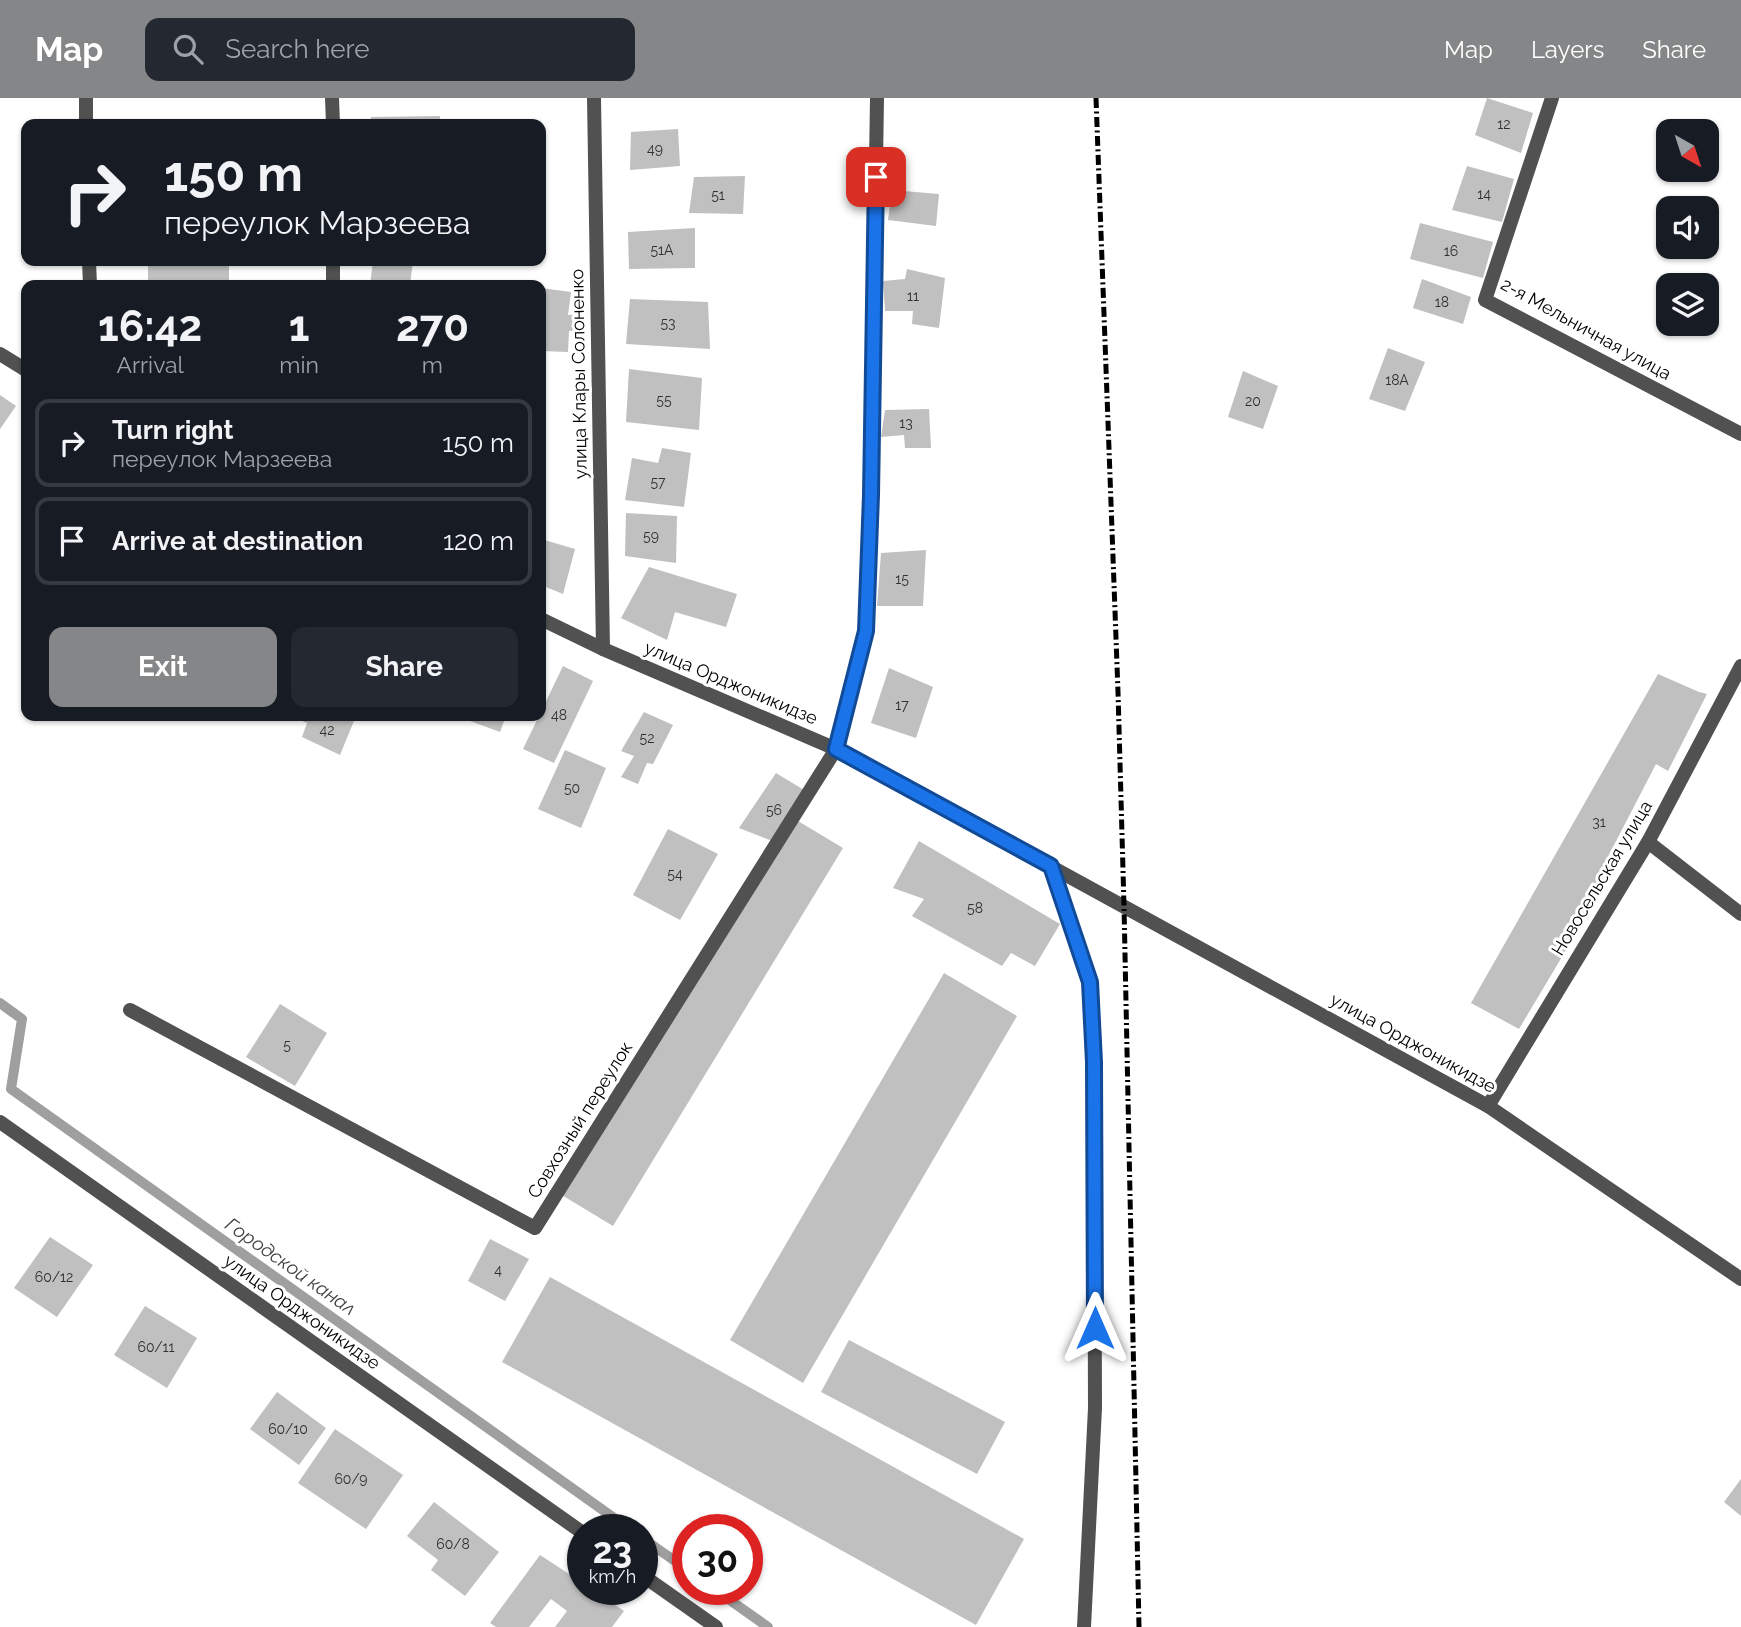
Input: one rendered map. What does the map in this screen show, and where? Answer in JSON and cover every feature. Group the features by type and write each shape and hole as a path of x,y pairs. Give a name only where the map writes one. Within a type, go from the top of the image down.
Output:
{"street":[{"path":"86,98 86,119"},
{"path":"332,98 332,119"},
{"name":"улица Клары Солоненко","path":"594,98 603,649"},
{"path":"836,749 866,631 877,98"},
{"name":"2-я Мельничная улица","path":"1552,98 1485,300 1741,434"},
{"path":"0,354 21,366"},
{"name":"улица Орджоникидзе","path":"546,620 603,649 836,749 1488,1106 1741,1279"},
{"name":"Новосельская улица","path":"1488,1106 1648,842 1741,666"},
{"name":"Совхозный переулок","path":"130,1010 535,1228 836,749"},
{"path":"1648,842 1741,914"},
{"path":"1051,866 1090,982 1093,1049 1095,1408 1084,1627"},
{"name":"улица Орджоникидзе","path":"0,1122 567,1522"},
{"path":"658,1586 716,1627"}],"building":[{"path":"1487,98 1533,113 1521,153 1475,135"},
{"path":"440,116 440,119 371,119"},
{"path":"678,129 680,166 630,170 631,132"},
{"path":"1467,166 1514,179 1502,222 1452,210"},
{"path":"745,176 743,214 689,213 694,177"},
{"path":"892,190 939,194 936,226 888,220"},
{"path":"1420,223 1493,242 1483,278 1410,259"},
{"path":"695,228 695,268 629,269 628,232"},
{"path":"148,266 229,266 229,280 148,280"},
{"path":"372,266 412,266 411,280 371,280"},
{"path":"907,269 945,278 939,328 912,324 913,311 885,311 883,281 905,279"},
{"path":"1422,279 1471,297 1463,324 1413,308"},
{"path":"546,289 571,292 568,315 579,314 579,330 569,331 568,352 546,351"},
{"path":"630,299 708,302 710,349 626,344"},
{"path":"1388,348 1425,362 1405,411 1369,399"},
{"path":"629,369 702,378 699,430 626,422"},
{"path":"1243,371 1278,386 1263,429 1228,417"},
{"path":"0,395 16,406 0,429"},
{"path":"929,409 931,448 905,448 904,435 881,437 885,410"},
{"path":"662,448 691,453 684,507 625,500 632,458 658,463"},
{"path":"626,513 677,516 676,563 625,556"},
{"path":"546,540 575,549 563,594 546,587"},
{"path":"926,550 923,606 877,606 881,553"},
{"path":"649,567 737,594 726,627 675,612 667,640 621,618"},
{"path":"563,666 593,681 554,763 523,749 536,721 546,721 546,701"},
{"path":"889,668 933,687 916,738 871,723"},
{"path":"1658,674 1707,694 1668,771 1656,764 1599,874 1606,883 1519,1029 1471,1003"},
{"path":"644,712 673,725 653,764 647,763 638,784 621,777 634,756 621,751"},
{"path":"302,721 354,721 340,755 302,737 307,723"},
{"path":"470,721 504,721 500,732"},
{"path":"565,750 606,768 581,828 538,809"},
{"path":"776,773 809,793 793,818 843,848 613,1226 560,1194 775,842 739,828"},
{"path":"668,829 718,854 680,920 633,895"},
{"path":"919,841 1060,924 1035,966 1011,953 1002,966 912,916 924,899 893,888"},
{"path":"944,973 1017,1016 803,1383 730,1340"},
{"path":"280,1004 327,1033 295,1086 246,1057"},
{"path":"50,1237 93,1265 57,1317 14,1288"},
{"path":"490,1239 529,1259 505,1301 468,1281"},
{"path":"550,1277 1024,1539 976,1625 502,1362"},
{"path":"145,1306 197,1338 167,1388 114,1355"},
{"path":"849,1340 1005,1422 977,1474 821,1392"},
{"path":"277,1392 326,1428 299,1465 250,1429"},
{"path":"335,1429 403,1475 366,1529 298,1483"},
{"path":"1741,1479 1741,1516 1724,1502"},
{"path":"434,1502 499,1552 465,1596 431,1570 438,1560 407,1536"},
{"path":"540,1555 567,1573 567,1605 615,1605 624,1611 612,1627 555,1627 567,1611 551,1599 529,1627 496,1627 490,1623"}],"waterway":[{"name":"Городской канал","path":"0,1003 22,1019 11,1089 609,1514"},
{"name":"Городской канал","path":"658,1549 672,1559"},
{"name":"Городской канал","path":"737,1605 768,1627"}],"railway":[{"path":"1096,98 1118,692 1139,1627"}],"route":[{"path":"876,177 866,631 836,749 1051,866 1090,982 1094,1062 1095,1328"}]}
